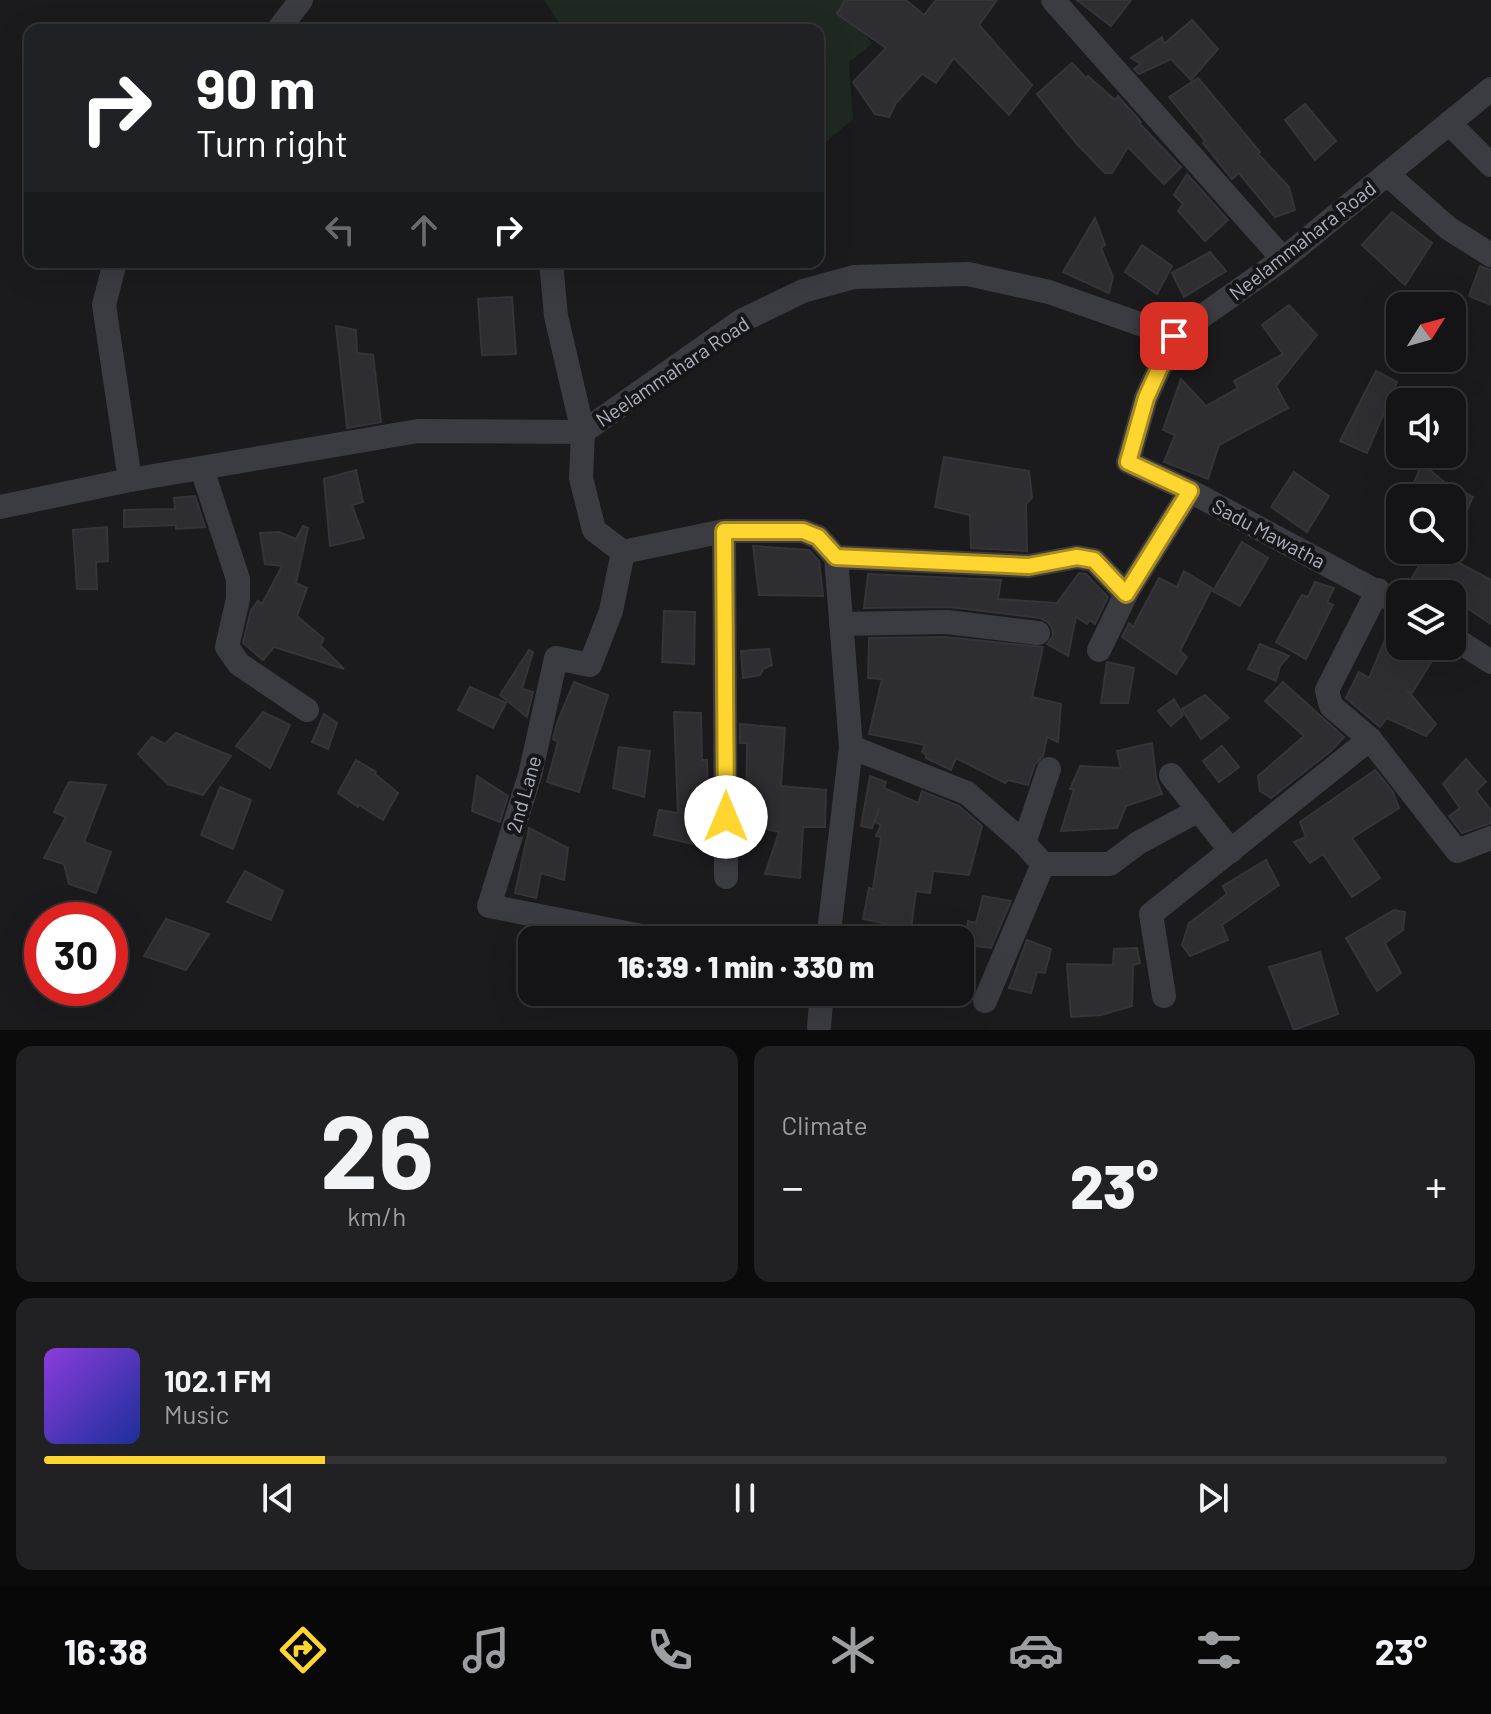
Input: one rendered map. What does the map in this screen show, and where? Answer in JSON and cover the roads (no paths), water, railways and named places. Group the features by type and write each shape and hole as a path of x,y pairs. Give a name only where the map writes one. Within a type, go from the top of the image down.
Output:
{"street":[{"path":"283,24 301,0"},
{"path":"1053,0 1283,259"},
{"name":"Neelammahara Road","path":"0,507 130,480 418,431 583,432 741,321 803,291 854,277 968,274 1049,292 1174,336 1283,259 1491,89"},
{"path":"1449,123 1491,165"},
{"path":"1387,174 1448,228 1491,255"},
{"path":"113,268 104,305 130,480"},
{"path":"552,268 556,316 583,432 581,478 594,530 623,552 724,531 803,531 818,537 836,557 851,747 830,926"},
{"name":"Sadu Mawatha","path":"1174,336 1146,398 1128,462 1190,491 1386,595"},
{"path":"202,469 238,579 238,599 227,647 239,664 307,710"},
{"path":"1099,650 1126,594 1190,491"},
{"path":"724,531 726,877"},
{"name":"2nd Lane","path":"591,926 489,906 530,775 556,658 590,665 611,611 623,552"},
{"path":"836,557 1029,566 1077,557 1094,560 1126,594"},
{"path":"1378,590 1327,690 1331,706 1370,739 1457,851 1491,838"},
{"path":"841,624 947,622 1038,633"},
{"path":"1466,646 1491,662"},
{"path":"1164,996 1151,914 1370,739"},
{"path":"851,747 967,793 1043,864 1110,864 1138,843 1199,810"},
{"path":"1024,843 1049,769"},
{"path":"1171,775 1231,851"},
{"path":"985,1001 1043,864"},
{"path":"819,1027 821,1006"}]}
